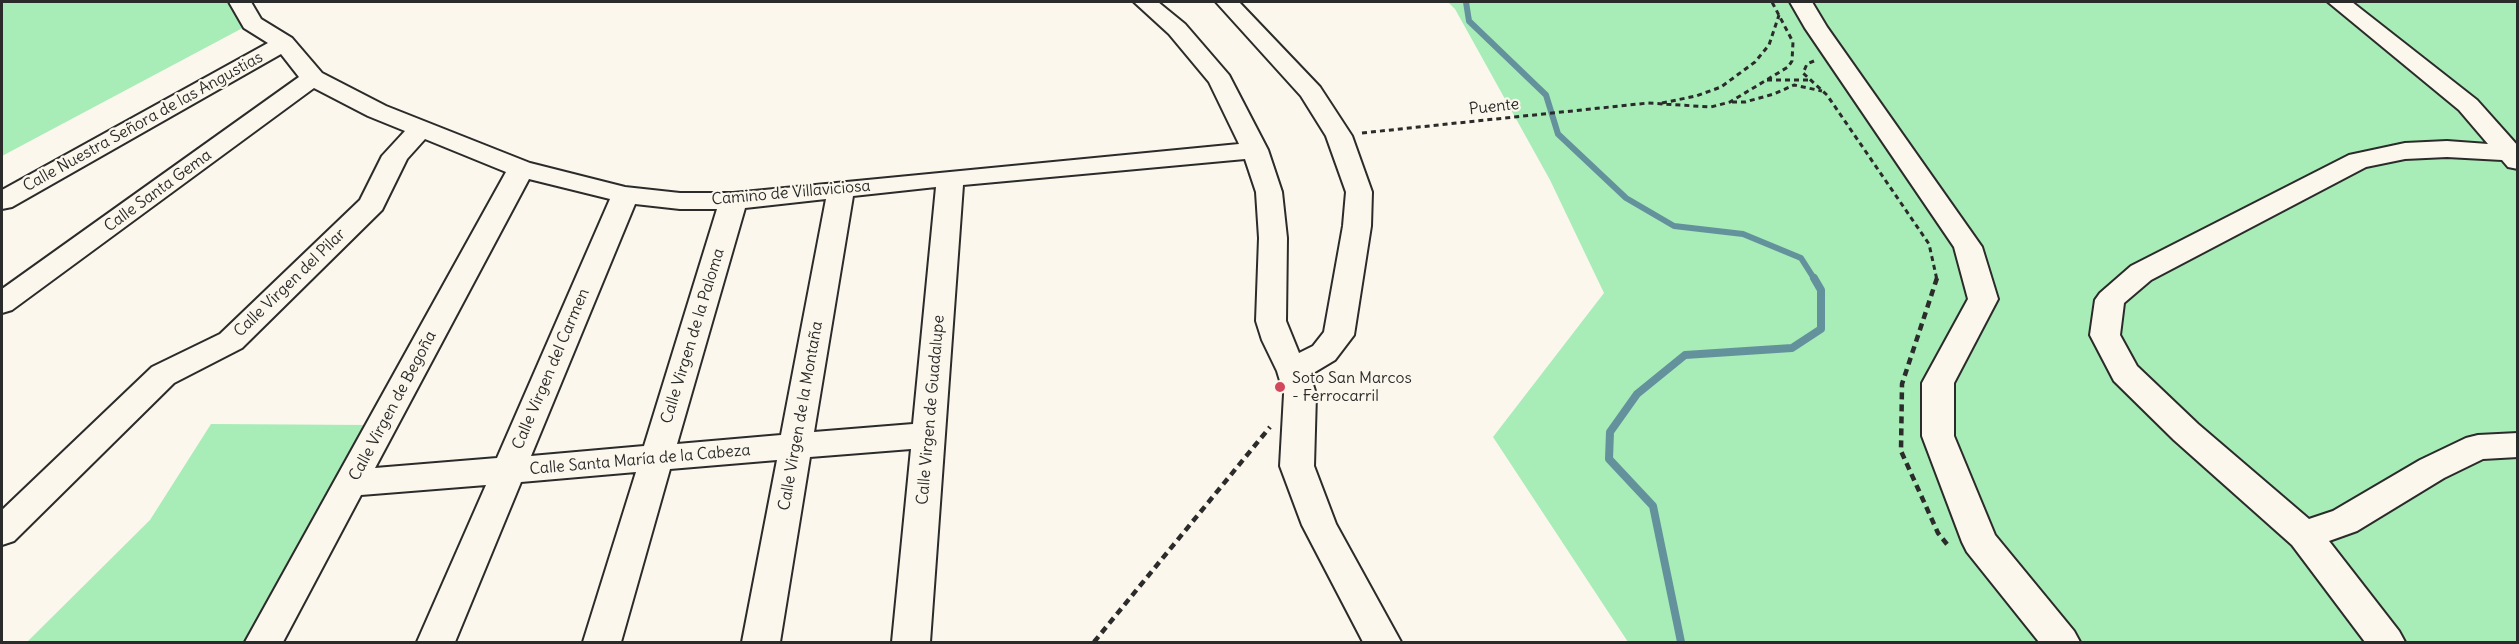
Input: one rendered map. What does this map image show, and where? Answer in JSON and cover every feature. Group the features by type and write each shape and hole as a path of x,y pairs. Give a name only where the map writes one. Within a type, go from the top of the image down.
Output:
{"street":[{"name":"Camino de Villaviciosa","path":"240,2 252,23 284,43 313,78 377,111 521,169 625,195 680,201 733,201 1255,150"},
{"path":"1145,2 1177,29 1220,80 1255,150 1269,192 1273,238 1271,321 1277,340 1293,371 1300,394 1297,466 1319,525 1382,642"},
{"path":"1227,2 1311,92 1339,136 1359,192 1357,226 1339,335 1324,353 1293,371"},
{"path":"1801,2 1968,247 1983,299 1938,383 1938,436 1980,542 2061,642"},
{"path":"2339,2 2468,105 2514,158"},
{"name":"Calle Nuestra Señora de las Angustias","path":"2,201 284,43"},
{"name":"Calle Santa Gema","path":"2,303 313,78"},
{"name":"Calle Virgen del Pilar","path":"2,531 163,375 231,341 372,204 395,156 420,130"},
{"path":"2386,642 2304,535 2186,432 2125,373 2105,335 2110,300 2141,273 2358,161 2405,151 2448,149 2514,158"},
{"name":"Calle Virgen de Begoña","path":"264,642 521,169"},
{"name":"Calle Virgen de Guadalupe","path":"911,642 950,178"},
{"name":"Calle Virgen de la Montaña","path":"761,642 841,190"},
{"name":"Calle Virgen del Carmen","path":"436,642 625,195"},
{"name":"Calle Virgen de la Paloma","path":"602,642 733,201"},
{"name":"Calle Santa María de la Cabeza","path":"352,483 507,472 657,457 928,435"},
{"path":"2304,535 2345,521 2432,469 2478,447 2517,445"}],"path":[{"path":"1730,102 1788,68 1792,61 1793,42 1772,2"},
{"path":"1658,104 1696,96 1721,87 1755,62 1769,45 1779,15"},
{"path":"1823,91 1794,85 1807,64 1837,58"},
{"path":"1803,73 1823,91 1929,244 1937,279 1902,384 1901,451 1938,533 1953,551"},
{"path":"1766,80 1811,80"},
{"name":"Puente","path":"1355,134 1648,103 1711,107 1730,102 1745,102 1774,94 1794,85"},
{"path":"1094,642 1278,420"}],"green space":[{"path":"2,2 244,2 252,23 2,156"},
{"path":"1448,2 2517,2 2517,642 1628,642 1493,437 1604,293 1550,180 1455,9"},
{"path":"211,424 370,425 250,642 27,642 150,520"}],"waterway":[{"path":"1466,2 1469,21 1546,95 1558,134 1626,198 1674,226 1743,234 1801,258 1815,280"},
{"path":"1681,642 1653,506 1609,459 1610,432 1637,394 1685,355 1792,348 1821,329 1821,290 1814,278"}],"place":[{"name":"Soto San Marcos - Ferrocarril","path":"1280,387"}]}
